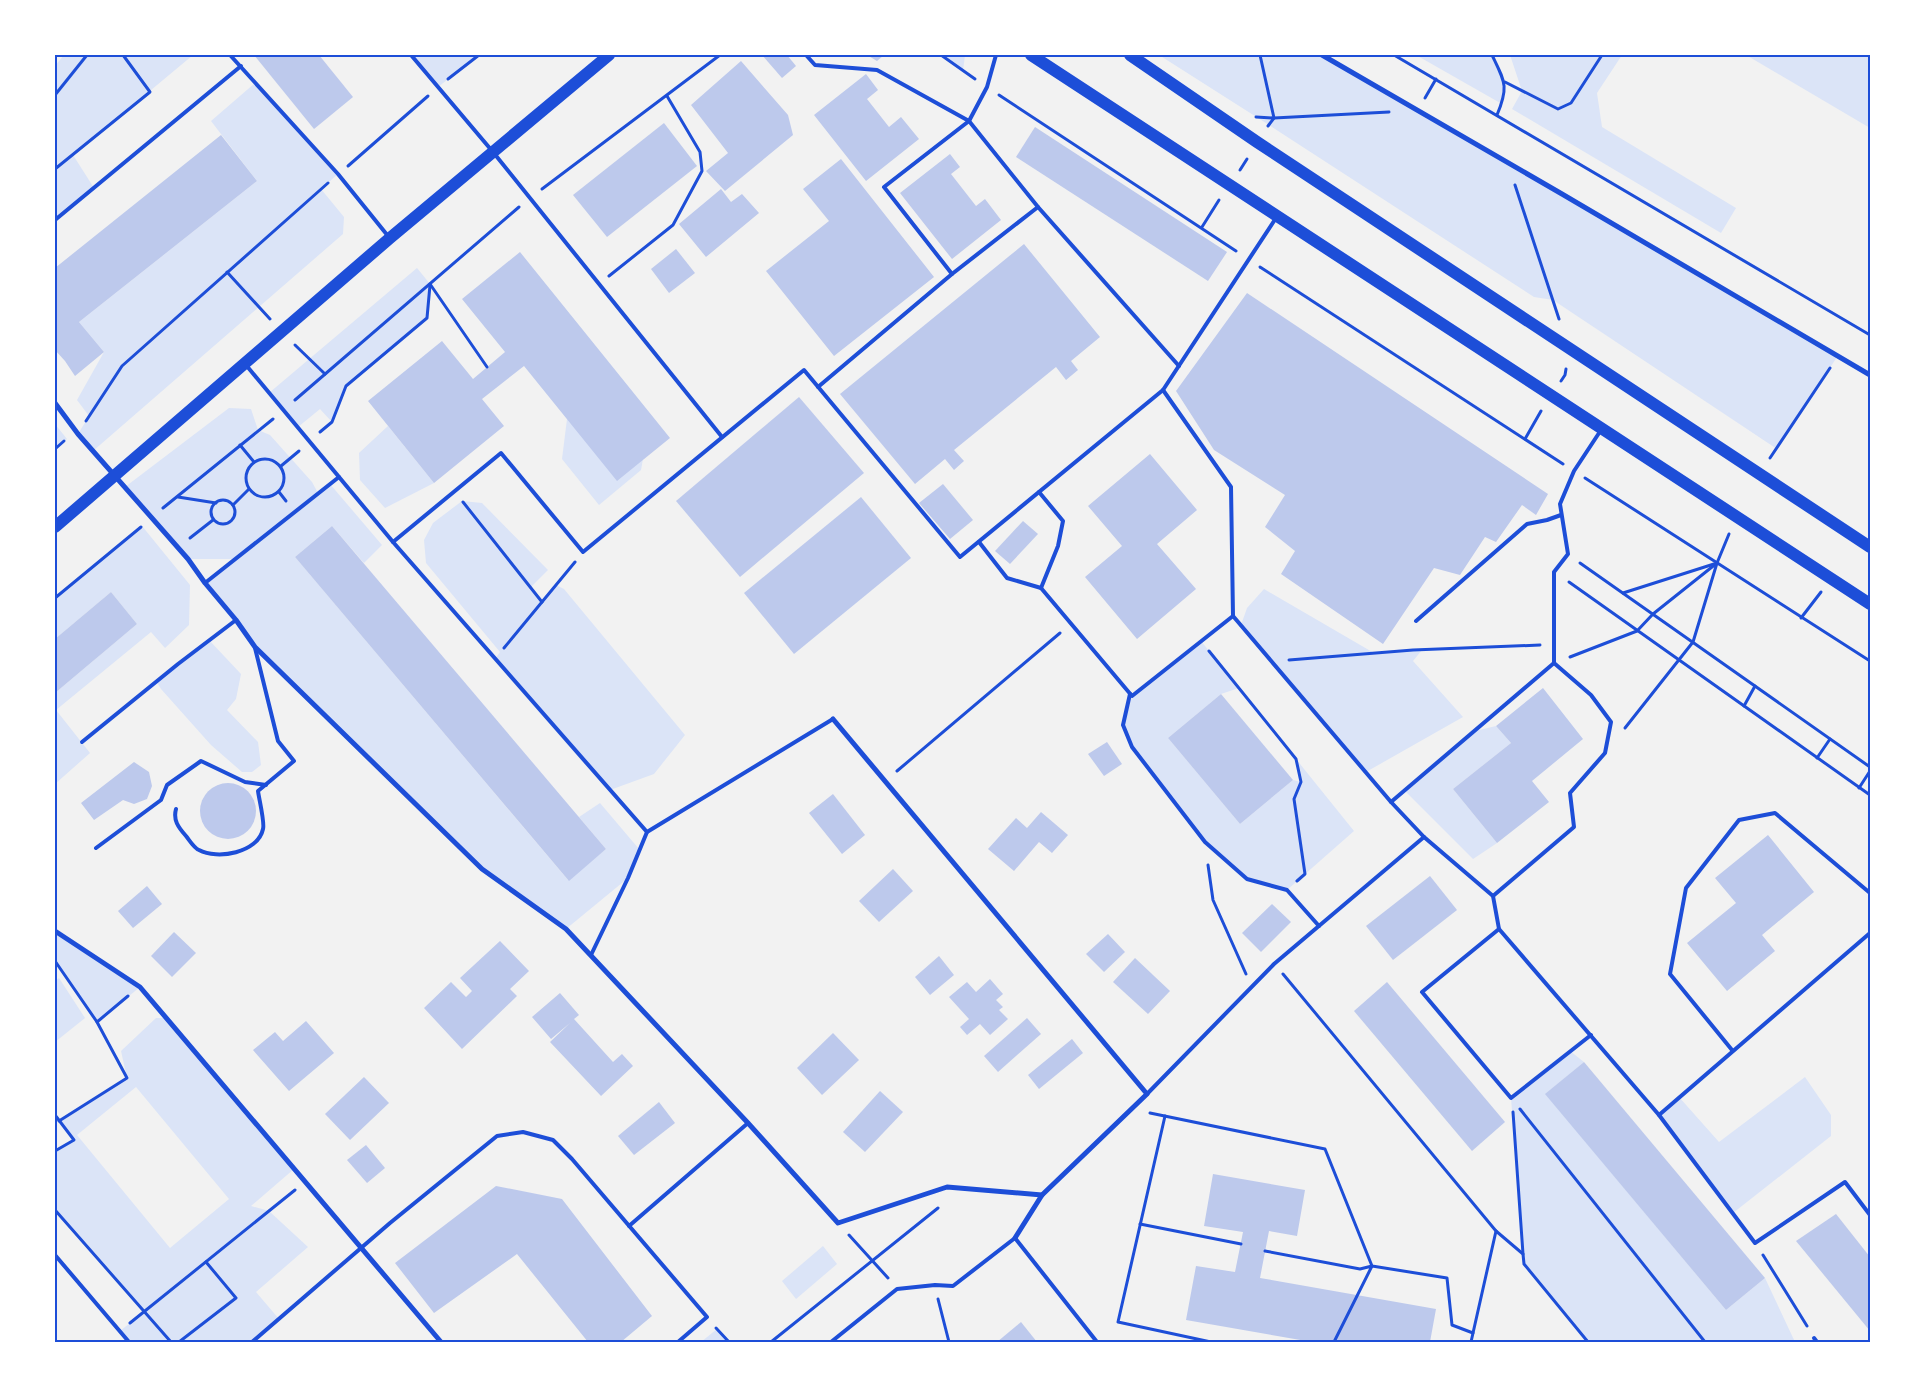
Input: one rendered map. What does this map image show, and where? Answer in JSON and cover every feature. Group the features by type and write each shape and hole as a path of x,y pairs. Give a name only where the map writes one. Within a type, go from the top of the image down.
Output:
{"main road":[{"path":"55,527 390,238 609,55"},
{"path":"1031,55 1870,604"},
{"path":"1130,55 1258,142 1870,547"}],"street":[{"path":"1322,55 1870,375"},
{"path":"55,403 78,434 178,548 236,620 255,647 482,869 566,929 748,1122 838,1223 947,1187 1042,1195"},
{"path":"833,720 1147,1094 1042,1195 1015,1238"},
{"path":"55,931 140,987 441,1342"}],"lane":[{"path":"230,55 338,174 390,238"},
{"path":"411,55 493,152 722,437"},
{"path":"806,55 814,64 877,70 969,121 1038,207 1179,366"},
{"path":"952,274 884,187 969,121 987,87 996,55"},
{"path":"55,220 240,66"},
{"path":"818,388 952,274 1038,207"},
{"path":"393,542 501,453 583,552 804,370 960,557 1163,390 1277,216"},
{"path":"246,364 393,542 647,832"},
{"path":"1163,390 1231,487 1232,616 1391,802 1424,837 1493,896 1499,929 1659,1115 1755,1242 1845,1182 1870,1214"},
{"path":"1493,896 1574,827 1570,792 1606,753 1611,722 1591,695 1554,663 1554,572 1568,554 1560,504 1574,471 1602,428"},
{"path":"205,583 339,477"},
{"path":"1039,492 1063,521 1058,546 1041,588"},
{"path":"1416,621 1527,524 1561,515"},
{"path":"978,542 1007,578 1041,588 1132,696 1232,616"},
{"path":"82,742 178,664 236,620"},
{"path":"176,809 174,817 180,829 198,850 211,854 234,854 246,850 257,840 263,829 258,790 294,761 278,741 255,647"},
{"path":"1391,802 1554,663"},
{"path":"1130,694 1123,725 1132,747 1205,842 1247,879 1287,890 1319,926"},
{"path":"591,955 628,878 647,832 833,720"},
{"path":"96,848 161,800 166,785 201,761 245,782 266,785"},
{"path":"1732,1050 1670,974 1686,888 1739,820 1775,813 1870,893"},
{"path":"1147,1094 1274,964 1424,837"},
{"path":"1499,929 1422,992 1512,1098 1591,1035"},
{"path":"1659,1115 1732,1050 1870,933"},
{"path":"629,1226 748,1122"},
{"path":"252,1342 361,1248 497,1136 523,1132 554,1140 707,1317 678,1342"},
{"path":"831,1342 897,1289 935,1285 953,1286 1015,1238 1097,1342"},
{"path":"55,1255 129,1342"}],"path":[{"path":"55,95 87,55"},
{"path":"55,169 150,92 123,55"},
{"path":"55,449 67,439 78,434 122,366 338,174 438,87 479,55"},
{"path":"55,598 284,410 529,198 720,55"},
{"path":"941,55 1249,259 1870,661"},
{"path":"1258,142 1274,118 1260,55"},
{"path":"1394,55 1870,335"},
{"path":"1492,55 1505,82 1502,104 1497,115"},
{"path":"1505,82 1558,109 1571,103 1602,55"},
{"path":"1274,118 1418,111 1436,79"},
{"path":"599,285 673,225 702,171 700,152 667,96"},
{"path":"1508,163 1568,348 1565,375 1551,394 1525,438"},
{"path":"430,284 487,367"},
{"path":"281,466 332,422 346,386 427,318 430,284"},
{"path":"240,445 254,462"},
{"path":"263,458 273,460 281,466 285,476 284,484 279,492 272,496 263,497 256,495 249,489 246,482 246,472 254,462 263,458"},
{"path":"233,505 249,489"},
{"path":"455,491 542,602"},
{"path":"177,497 216,503"},
{"path":"219,500 226,500 233,505 235,513 233,519 223,524 213,520 210,513 212,506 216,503 219,500"},
{"path":"178,548 213,520"},
{"path":"495,659 583,552"},
{"path":"1568,554 1870,767"},
{"path":"1623,593 1717,563"},
{"path":"1554,663 1637,630 1717,563"},
{"path":"1606,753 1680,661 1692,642 1717,563"},
{"path":"1554,572 1870,795"},
{"path":"884,780 1027,662 1070,623"},
{"path":"1201,641 1296,759 1301,782 1294,799 1304,874 1287,890"},
{"path":"1271,661 1413,650 1554,644"},
{"path":"1744,706 1755,686"},
{"path":"1817,758 1830,739"},
{"path":"1859,788 1870,771"},
{"path":"1205,842 1213,900 1252,987"},
{"path":"55,961 97,1022 128,1078 59,1121"},
{"path":"1274,964 1496,1230 1524,1254"},
{"path":"97,1022 140,987"},
{"path":"1512,1098 1524,1264 1588,1342"},
{"path":"1512,1098 1705,1342"},
{"path":"1127,1114 1153,1113 1325,1150 1372,1266 1334,1342"},
{"path":"55,1115 74,1140 55,1151"},
{"path":"1165,1116 1118,1322 1211,1342"},
{"path":"120,1332 305,1182"},
{"path":"771,1342 962,1188"},
{"path":"55,1210 171,1342"},
{"path":"838,1223 897,1289"},
{"path":"1140,1224 1240,1244"},
{"path":"1471,1342 1496,1230"},
{"path":"1755,1242 1815,1340"},
{"path":"1265,1251 1360,1269 1372,1266 1446,1278 1452,1324 1473,1333"},
{"path":"179,1342 236,1298 206,1262"},
{"path":"935,1285 949,1342"}],"shaded area":[{"path":"64,55 193,55 73,155 94,188 55,220 55,66"},
{"path":"411,55 479,55 438,87"},
{"path":"941,55 965,55 963,71"},
{"path":"1159,55 1322,55 1837,357 1777,449 1553,300 1534,297"},
{"path":"1416,55 1492,55 1505,82 1502,104"},
{"path":"1510,55 1622,55 1597,93 1602,127 1736,208 1721,233 1512,109 1522,91"},
{"path":"1746,55 1870,55 1870,128"},
{"path":"255,83 338,174 321,189 344,217 343,234 93,451 78,434 89,416 77,400 104,352 79,322 257,181 211,121"},
{"path":"417,268 430,284 427,318 346,386 332,422 320,409 298,427 269,393"},
{"path":"229,408 251,409 258,430 270,435 312,482 318,493 330,484 382,545 364,563 332,526 295,557 568,880 606,849 579,817 600,803 639,849 628,878 566,929 482,869 255,647 205,583 235,559 188,559 125,487"},
{"path":"567,419 643,459 641,470 599,505 562,459"},
{"path":"55,424 67,439 55,449"},
{"path":"388,426 434,483 385,508 360,480 359,453"},
{"path":"462,501 482,503 548,570 531,587 542,601 556,585 564,589 685,735 654,774 610,790 495,659 500,652 426,563 424,540 433,523"},
{"path":"142,526 190,585 189,625 165,648 151,632 56,710 90,753 55,784 55,693 137,624 111,592 55,639 55,598"},
{"path":"1264,589 1374,653 1422,650 1413,661 1463,717 1366,772 1241,625 1247,608"},
{"path":"209,640 241,674 236,699 227,710 258,742 261,765 252,772 242,772 211,745 156,681"},
{"path":"1201,641 1239,688 1221,694 1168,738 1240,824 1293,780 1301,782 1296,759 1354,831 1287,890 1247,879 1205,842 1132,747 1123,725 1132,696"},
{"path":"1496,726 1511,743 1453,789 1497,843 1473,859 1405,791 1475,731"},
{"path":"55,932 140,987 97,1022 55,961"},
{"path":"59,978 85,1018 55,1042 55,981"},
{"path":"156,1018 166,1018 294,1169 251,1206 269,1211 308,1247 256,1292 279,1319 252,1342 129,1342 120,1331 144,1312 55,1210 55,1151 74,1140 59,1121 127,1078 121,1051","holes":["136,1087 229,1199 170,1248 77,1135"]},
{"path":"1570,1051 1584,1062 1546,1094 1726,1310 1765,1278 1795,1342 1588,1342 1524,1264 1511,1098"},
{"path":"1805,1077 1831,1115 1831,1136 1733,1213 1659,1115 1679,1097 1719,1142"},
{"path":"823,1246 837,1264 796,1299 782,1281"},
{"path":"717,1329 729,1342 701,1342"}],"building":[{"path":"254,55 319,55 353,97 314,129"},
{"path":"762,55 787,55 796,66 782,78"},
{"path":"867,55 884,55 877,61"},
{"path":"741,61 788,115 793,135 725,191 706,171 728,153 691,105"},
{"path":"866,74 878,90 867,99 889,127 901,117 919,139 866,181 814,115"},
{"path":"664,123 697,166 607,237 573,195"},
{"path":"1035,127 1227,252 1208,281 1016,157"},
{"path":"221,135 257,181 79,322 104,352 75,376 55,350 55,268"},
{"path":"950,154 960,167 951,174 976,206 985,199 1001,220 952,259 900,193"},
{"path":"841,159 934,277 834,356 766,271 829,221 803,189"},
{"path":"721,189 731,202 742,194 759,213 706,257 679,224"},
{"path":"1024,244 1100,337 1071,361 1078,370 1066,380 1056,367 954,450 964,461 954,470 945,459 915,484 840,394"},
{"path":"676,249 695,273 669,293 651,269"},
{"path":"520,252 670,438 617,481 524,366 482,399 504,426 434,483 368,401 442,341 473,379 505,352 462,299"},
{"path":"1247,293 1548,494 1536,515 1522,505 1496,542 1485,537 1460,575 1434,568 1383,644 1281,574 1295,551 1265,527 1285,495 1214,450 1176,391"},
{"path":"799,397 864,473 740,577 676,501"},
{"path":"1150,454 1197,510 1157,544 1196,589 1137,639 1085,577 1122,546 1088,506"},
{"path":"943,484 973,520 950,539 919,503"},
{"path":"861,497 911,558 794,654 744,593"},
{"path":"1023,521 1038,534 1010,564 995,551"},
{"path":"332,526 606,849 569,881 295,557"},
{"path":"111,592 137,624 55,693 55,639"},
{"path":"1543,688 1583,739 1532,781 1549,802 1497,843 1453,789 1511,743 1496,726"},
{"path":"1221,694 1293,780 1240,824 1168,738"},
{"path":"1107,742 1122,764 1104,776 1088,754"},
{"path":"134,762 149,772 152,786 147,799 134,804 123,800 94,820 81,803"},
{"path":"222,783 234,783 244,787 252,795 256,811 252,827 244,835 234,839 222,839 212,835 204,827 200,817 200,805 204,795 212,787"},
{"path":"833,794 865,835 842,854 809,813"},
{"path":"1041,812 1068,835 1052,853 1039,842 1014,871 988,849 1016,818 1027,828"},
{"path":"1768,835 1814,892 1762,935 1775,951 1727,991 1687,943 1736,903 1715,878"},
{"path":"893,869 913,891 879,922 859,901"},
{"path":"1430,876 1457,910 1393,960 1366,926"},
{"path":"147,886 162,904 133,928 118,911"},
{"path":"1272,904 1291,922 1261,952 1242,933"},
{"path":"174,932 196,953 172,977 151,956"},
{"path":"1108,934 1125,952 1104,972 1086,954"},
{"path":"500,941 529,971 510,989 517,996 462,1049 424,1008 451,982 466,997 472,991 460,978"},
{"path":"939,956 954,975 930,995 915,977"},
{"path":"1135,958 1170,991 1148,1014 1113,982"},
{"path":"990,979 1003,994 996,1000 1003,1007 999,1010 1008,1019 990,1035 980,1024 967,1035 960,1027 969,1019 949,997 967,982 976,992"},
{"path":"1387,982 1505,1122 1472,1151 1354,1011"},
{"path":"560,993 579,1015 574,1019 613,1062 622,1054 633,1066 601,1096 550,1042 570,1023 551,1039 532,1017"},
{"path":"1027,1018 1041,1034 998,1072 984,1056"},
{"path":"306,1021 334,1053 289,1091 253,1050 275,1032 283,1041"},
{"path":"833,1033 859,1060 822,1095 797,1068"},
{"path":"1072,1039 1083,1053 1039,1089 1028,1075"},
{"path":"1584,1062 1765,1278 1726,1310 1545,1094"},
{"path":"364,1077 389,1103 350,1140 325,1114"},
{"path":"880,1091 903,1112 865,1152 843,1132"},
{"path":"659,1102 675,1123 634,1155 618,1136"},
{"path":"366,1145 385,1168 367,1183 347,1160"},
{"path":"1213,1174 1305,1190 1297,1236 1269,1231 1260,1278 1436,1309 1430,1342 1312,1342 1186,1320 1196,1266 1235,1272 1243,1232 1204,1226"},
{"path":"496,1186 562,1199 652,1316 621,1342 588,1342 517,1254 434,1313 395,1263"},
{"path":"1836,1214 1870,1257 1870,1331 1796,1241"},
{"path":"1021,1322 1037,1342 997,1342"}]}
